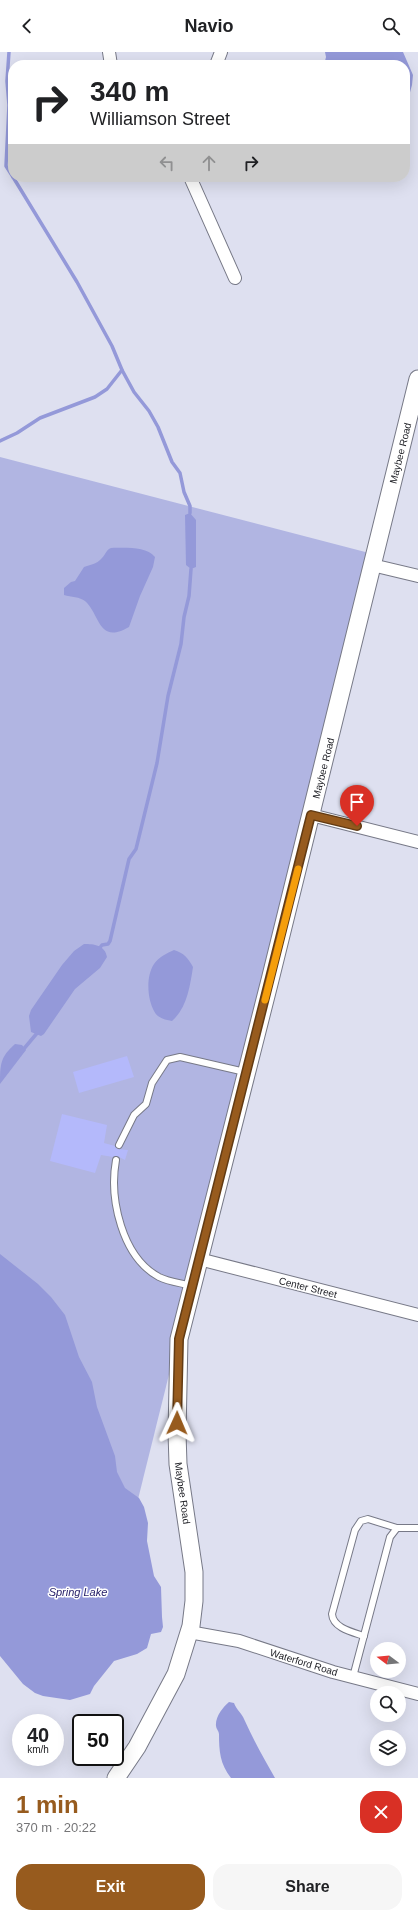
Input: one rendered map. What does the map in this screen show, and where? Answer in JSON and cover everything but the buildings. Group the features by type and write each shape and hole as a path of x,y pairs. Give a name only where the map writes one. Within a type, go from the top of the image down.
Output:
{"main road":[{"name":"Maybee Road","path":"116,1778 137,1747 176,1674 189,1632 194,1601 194,1572 178,1464 177,1433 179,1339 311,815 418,379"}],"street":[{"path":"192,182 235,278"},
{"path":"372,565 418,576"},
{"path":"311,815 418,842"},
{"name":"Center Street","path":"199,1259 418,1315"},
{"name":"Waterford Road","path":"189,1632 239,1641 353,1677 418,1694"}],"lane":[{"path":"119,1145 134,1115 146,1104 152,1083 167,1060 180,1057 247,1072"},
{"path":"116,1160 114,1194 123,1234 145,1266 159,1277 192,1286"},
{"path":"364,1636 338,1626 334,1621 332,1614 354,1530 361,1521 368,1519 397,1528 418,1528"},
{"path":"353,1677 390,1538 397,1528"}],"shaded area":[{"path":"0,457 373,554 106,1628 0,1602"}],"water":[{"path":"325,52 403,52 406,60 325,60"},
{"path":"410,68 413,75 410,92"},
{"path":"190,513 196,520 196,567 191,569 186,565 185,515"},
{"path":"111,548 141,549 151,553 155,557 153,567 140,596 129,627 119,632 105,630 85,601 64,595 64,588 71,582 75,581 84,567 98,562"},
{"path":"84,944 98,946 104,950 107,957 100,968 75,989 44,1034 41,1036 31,1032 29,1016 31,1010 62,965 74,951"},
{"path":"174,950 185,956 193,967 187,996 181,1010 172,1021 162,1018 155,1013 150,1000 148,987 151,969 154,964 161,957"},
{"path":"15,1044 22,1045 26,1050 0,1084 2,1062 6,1053"},
{"name":"Spring Lake","path":"0,1254 38,1284 51,1297 65,1315 79,1357 92,1382 97,1407 115,1456 117,1472 125,1488 139,1498 144,1507 148,1523 147,1541 154,1576 161,1587 163,1627 161,1632 151,1634 147,1648 137,1654 114,1661 94,1686 90,1694 70,1700 43,1696 35,1693 23,1684 0,1656"},
{"path":"229,1702 234,1703 243,1717 275,1778 231,1778 227,1773 222,1762 219,1746 219,1733 216,1723 220,1712"}],"waterway":[{"path":"8,60 9,52"},
{"path":"8,66 8,93"},
{"path":"8,125 6,166 8,169"},
{"path":"16,182 77,282 112,346 122,370 134,392 149,411 158,427 172,462 180,473 184,492 190,506 190,513"},
{"path":"0,441 17,433 40,418 95,397 107,389 122,370"},
{"path":"98,950 102,945 108,944 110,941 129,859 136,849 157,763 168,696 181,644 184,617 189,596 191,569"},
{"path":"22,1051 38,1032"}],"slow traffic":[{"path":"265,1000 298,869"}],"route":[{"path":"177,1423 179,1339 311,815 357,826"}]}
